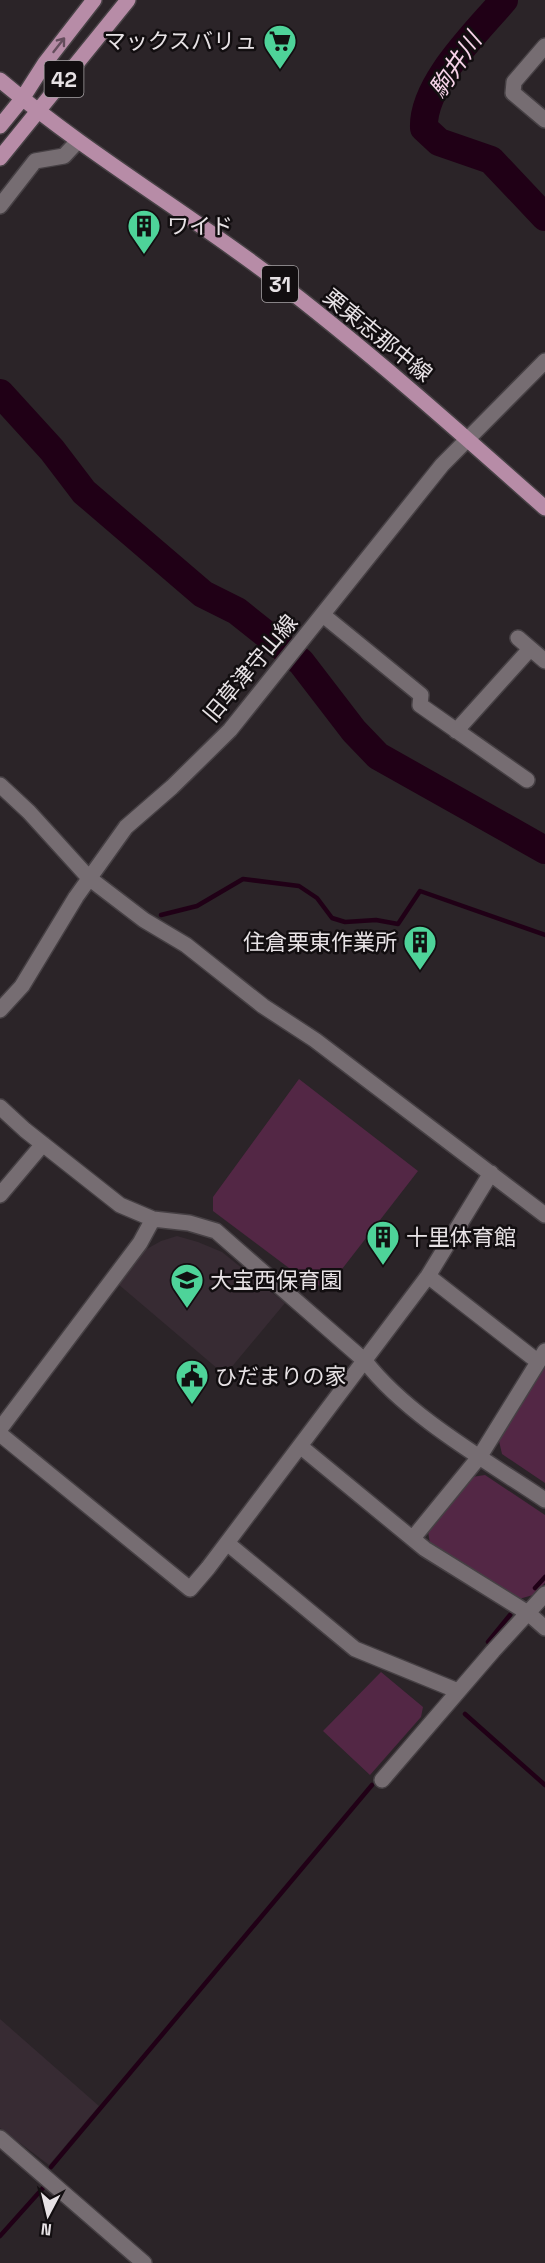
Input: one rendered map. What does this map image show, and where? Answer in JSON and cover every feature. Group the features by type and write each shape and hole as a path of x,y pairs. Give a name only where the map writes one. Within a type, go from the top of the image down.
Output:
{"main road":[{"name":"42","path":"0,126 94,0"},
{"name":"42","path":"0,158 128,0"},
{"name":"栗東志那中線","path":"0,80 78,141 185,214 267,274 365,351 545,508"}],"street":[{"path":"545,46 514,82 513,93 545,120"},
{"path":"0,206 35,161 64,156 78,141"},
{"name":"旧草津守山線","path":"0,1010 22,986 89,878 126,827 172,787 230,730 442,465 545,361"},
{"path":"323,615 421,695 420,705 527,780"},
{"path":"518,638 545,662"},
{"path":"456,731 530,649"},
{"path":"0,785 29,812 89,878 144,920 186,945 263,1006 315,1040 545,1215"},
{"path":"0,1107 120,1205 153,1219 189,1223 216,1231 365,1362 378,1378 419,1414 545,1500"},
{"path":"0,1195 43,1144"},
{"path":"0,1434 189,1589 227,1543 428,1276 491,1173"},
{"path":"0,1429 140,1243 153,1219"},
{"path":"413,1538 480,1456 541,1356 428,1276"},
{"path":"300,1446 426,1549 528,1613 545,1628"},
{"path":"227,1543 355,1649 458,1691"},
{"path":"382,1780 545,1594"},
{"path":"0,2138 144,2263"}],"shaded area":[{"path":"299,1079 418,1171 325,1291 312,1280 309,1283 213,1211 213,1197"},
{"path":"177,1236 222,1252 285,1303 225,1375 118,1284 145,1250 161,1241"},
{"path":"545,1361 545,1483 502,1454 499,1441"},
{"path":"485,1475 545,1515 545,1583 533,1595 519,1599 430,1544 428,1531 472,1477"},
{"path":"381,1672 423,1707 421,1717 370,1775 323,1731"},
{"path":"0,2019 99,2106 49,2165 0,2128"}],"waterway":[{"name":"駒井川","path":"504,0 466,43 441,77 426,111 424,128 439,142 491,160 545,217"},
{"path":"0,393 52,450 84,492 203,594 237,611 301,662 354,731 378,756 545,850"},
{"path":"161,915 197,906 243,879 299,886 317,898 332,918 345,922 376,920 398,924 420,891 545,935"},
{"path":"535,1588 545,1577"},
{"path":"488,1642 510,1615"},
{"path":"465,1714 545,1785"},
{"path":"51,2167 372,1785"},
{"path":"0,2236 43,2188"}],"place":[{"name":"マックスバリュ","path":"280,70"},
{"name":"ワイド","path":"144,255"},
{"name":"住倉栗東作業所","path":"420,971"},
{"name":"十里体育館","path":"383,1266"},
{"name":"大宝西保育園","path":"187,1309"},
{"name":"ひだまりの家","path":"192,1405"}]}
